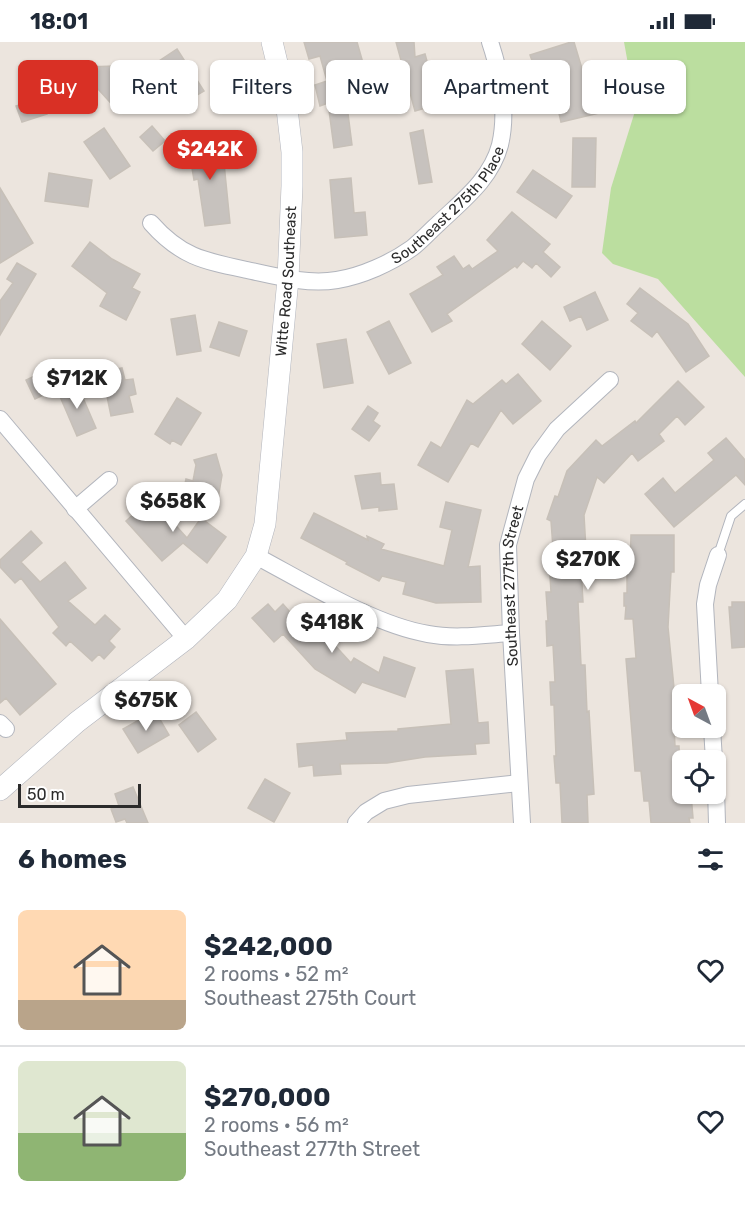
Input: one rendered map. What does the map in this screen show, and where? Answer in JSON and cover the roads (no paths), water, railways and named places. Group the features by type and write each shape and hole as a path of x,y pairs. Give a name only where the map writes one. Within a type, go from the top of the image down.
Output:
{"street":[{"name":"Witte Road Southeast","path":"0,790 77,722 186,639 227,600 256,556 265,524 288,279 292,152 286,100 272,42"},
{"name":"Southeast 275th Place","path":"151,223 165,239 196,258 288,279 335,280 361,274 412,248 476,189 491,168 499,147 503,126 503,97 490,42"},
{"name":"Southeast 277th Street","path":"522,823 508,544 526,479 538,455 557,429 610,380"},
{"path":"0,419 186,639"},
{"path":"75,509 109,480"},
{"path":"709,684 705,604 708,585 718,555"},
{"path":"256,556 358,609 426,634 453,637 511,633"},
{"path":"356,823 366,812 384,801 408,795 519,783"},
{"path":"716,804 717,823"}],"lane":[{"path":"718,555 731,516 745,504"}]}
